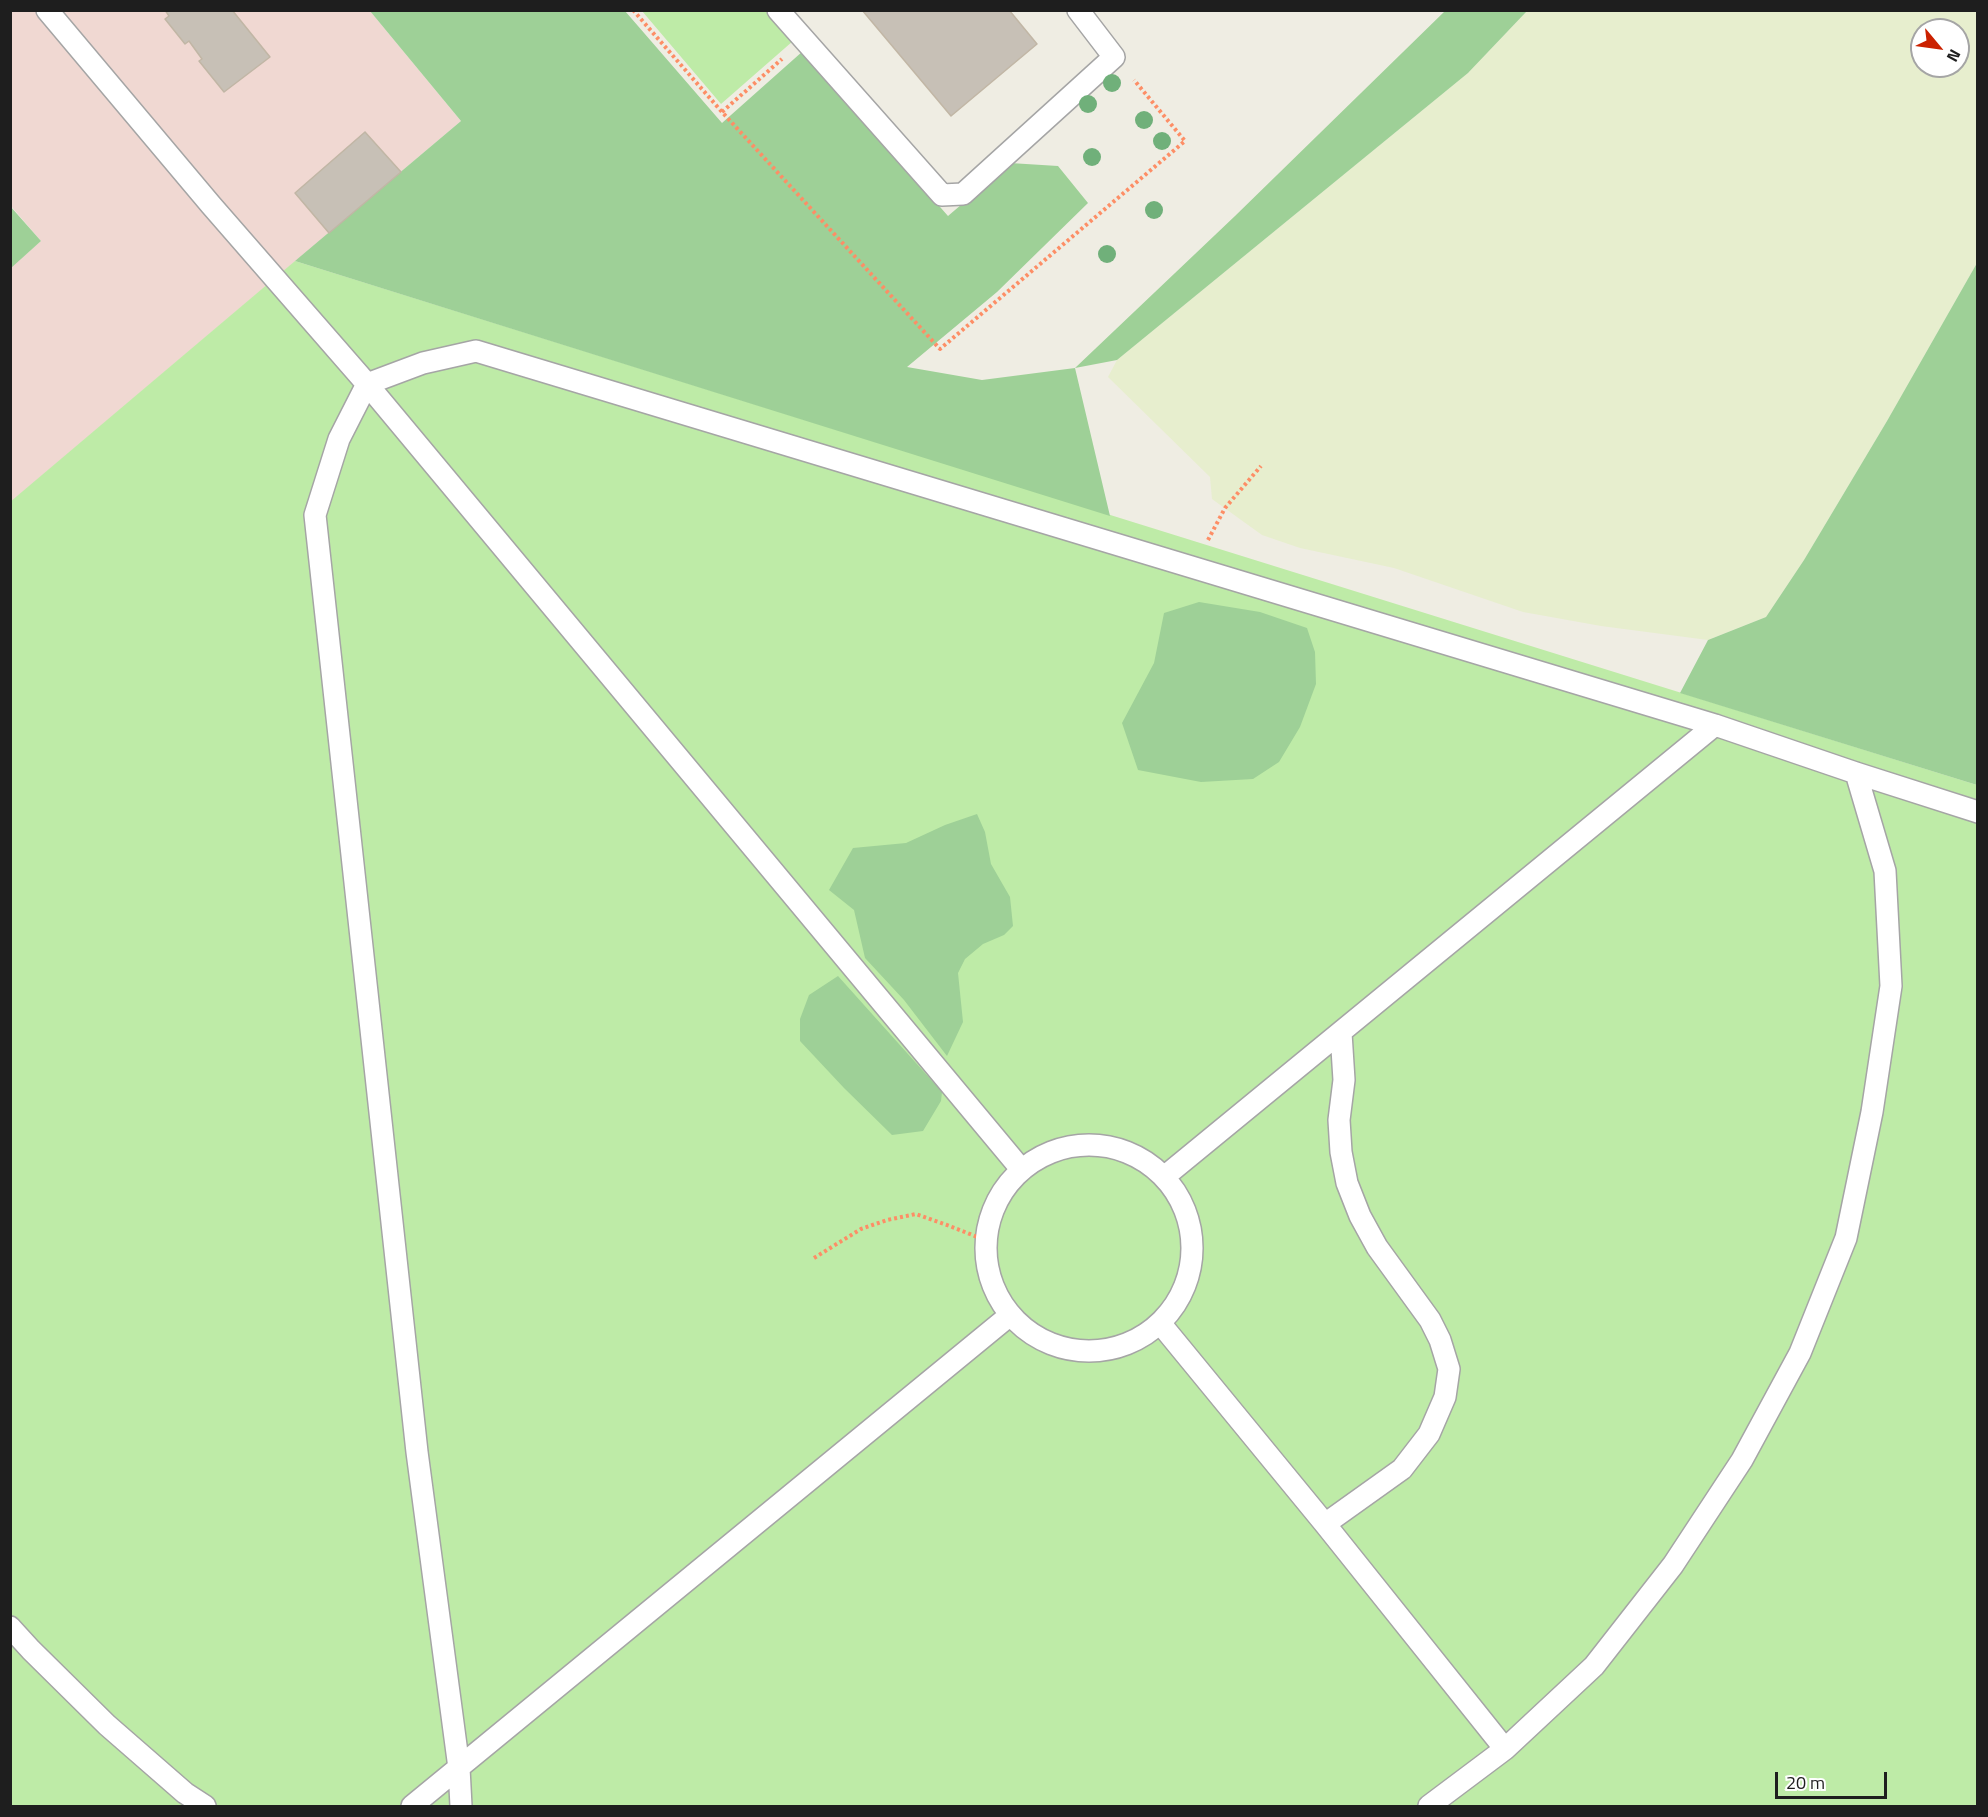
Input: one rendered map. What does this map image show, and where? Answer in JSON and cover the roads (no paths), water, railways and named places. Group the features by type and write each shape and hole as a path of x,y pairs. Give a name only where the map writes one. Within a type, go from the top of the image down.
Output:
{"lane":[{"path":"47,10 211,205 367,384 1021,1169"},
{"path":"778,10 942,195 963,194 1114,57 1078,10"},
{"path":"461,1806 459,1768 417,1452 315,515 339,439 367,384 423,363 476,351 1715,725 1977,812"},
{"path":"1164,1177 1715,725"},
{"path":"1429,1806 1505,1749 1594,1666 1673,1565 1742,1460 1800,1353 1846,1238 1872,1112 1891,986 1885,871 1856,773"},
{"path":"1325,1524 1402,1470 1429,1434 1445,1397 1449,1370 1440,1340 1430,1320 1377,1247 1360,1216 1347,1183 1341,1152 1339,1120 1344,1080 1341,1033"},
{"path":"1086,1144 1120,1149 1151,1165 1164,1177 1174,1189 1188,1219 1192,1251 1188,1275 1180,1298 1160,1323 1146,1334 1124,1345 1100,1351 1083,1352 1042,1341 1010,1316 993,1288 988,1272 985,1240 988,1224 1000,1194 1021,1169 1051,1151 1086,1144"},
{"path":"412,1806 1010,1316"},
{"path":"1160,1323 1505,1749"},
{"path":"10,1627 30,1650 107,1725 185,1793 205,1806"}]}
